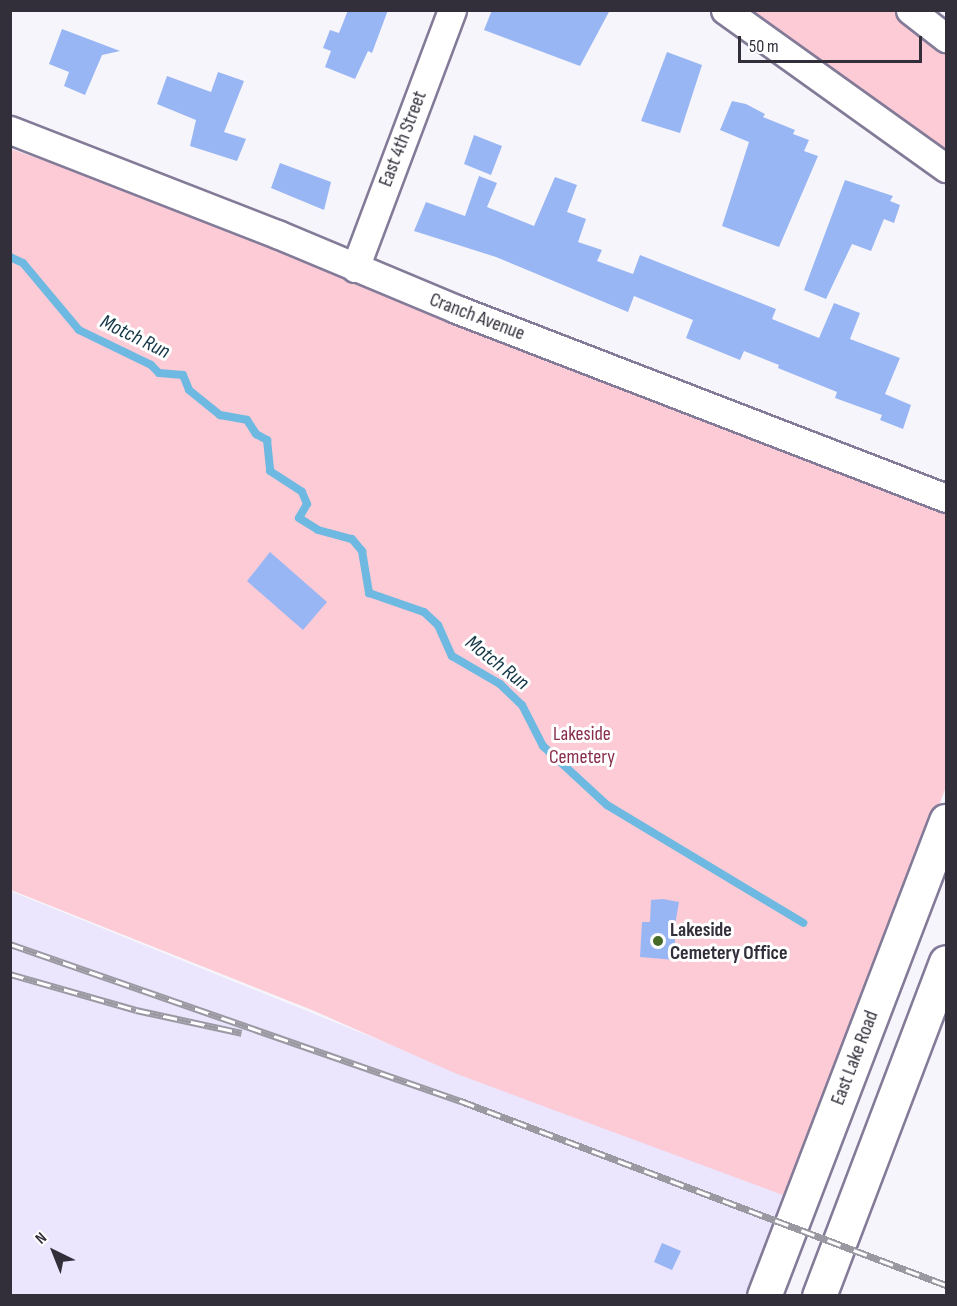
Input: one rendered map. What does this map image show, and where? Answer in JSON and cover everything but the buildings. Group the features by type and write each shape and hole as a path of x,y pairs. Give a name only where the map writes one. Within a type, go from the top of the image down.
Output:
{"main road":[{"name":"East Lake Road","path":"764,1296 946,821"},
{"path":"819,1296 946,962"}],"street":[{"name":"East 4th Street","path":"355,268 452,10"},
{"path":"725,10 946,168"},
{"path":"910,10 946,38"},
{"name":"Cranch Avenue","path":"10,130 355,268 946,498"}],"shaded area":[{"path":"10,891 411,1053 788,1197 751,1295 11,1295"}],"green space":[{"path":"745,11 894,11 946,50 946,155"},
{"name":"Lakeside Cemetery","path":"11,149 174,206 946,514 946,787 788,1197 457,1074 312,1010 11,890"}],"waterway":[{"name":"Motch Run","path":"10,257 23,263 79,330 151,365 159,373 183,375 189,390 220,415 247,420 256,434 267,440 270,471 302,492 307,504 299,518 318,530 352,539 362,551 369,593 424,612 438,625 452,656 500,684 522,705 543,746 607,805 803,923"}],"railway":[{"path":"10,944 461,1101 946,1285"},
{"path":"10,974 136,1010 242,1033"}],"place":[{"name":"Lakeside Cemetery Office","path":"658,941"}]}
